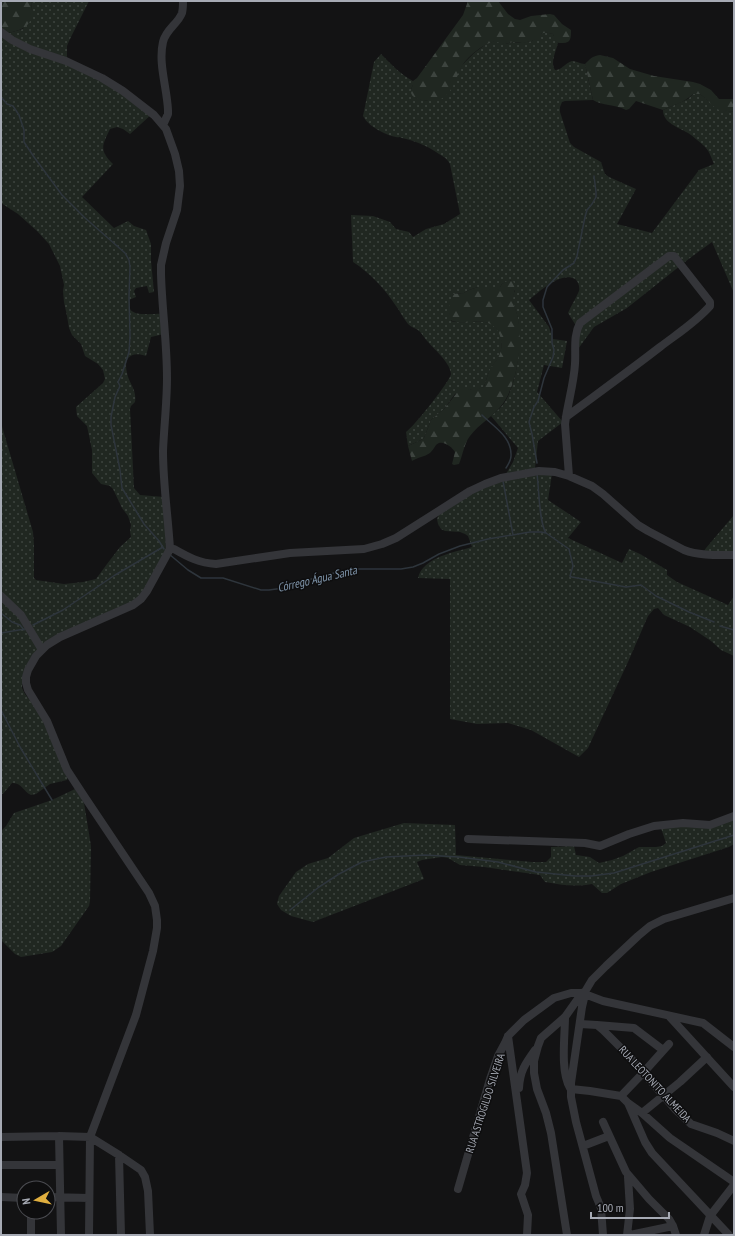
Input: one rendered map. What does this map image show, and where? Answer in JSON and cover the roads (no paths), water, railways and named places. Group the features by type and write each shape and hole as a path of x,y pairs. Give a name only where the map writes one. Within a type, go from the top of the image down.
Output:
{"street":[{"path":"163,125 168,114 168,110 163,64 163,42 166,33 181,15 183,1"},
{"path":"1,32 25,47 66,62 102,78 123,91 154,115 163,125 169,136 179,171 180,186 177,210 166,243 161,274 167,378 164,430 164,470 165,499 170,548 147,591 138,602 130,607 60,637 47,645 28,670 26,677 27,686 47,721 67,770 145,886 156,912 156,938 140,1001 130,1033 90,1137 89,1235"},
{"path":"566,417 686,328 705,313 710,306 710,302 674,256 669,256 580,323 576,332 575,364 566,417 565,430 569,476"},
{"path":"170,548 195,560 216,564 316,550 370,548 396,538 470,491 485,484 501,478 539,471 555,472 569,476 597,489 638,525 690,553 734,555"},
{"path":"1,596 21,615 42,650"},
{"path":"468,838 585,843 600,846 654,826 682,823 710,825 734,816"},
{"path":"567,1235 551,1133 535,1081 534,1061 541,1038 565,1017 597,975 650,926 664,919 734,898"},
{"name":"RUA ASTROGILDO SILVEIRA","path":"458,1189 490,1080 498,1056 508,1036 524,1020 551,1000 561,995 571,993 583,994"},
{"path":"583,994 603,1001 706,1024 734,1047"},
{"path":"583,994 571,1089 574,1112 600,1208 603,1235"},
{"path":"669,1016 734,1087"},
{"path":"565,1017 564,1061 566,1079 571,1089"},
{"path":"580,1024 634,1028 666,1047 621,1096"},
{"name":"RUA LEOTONITO ALMEIDA","path":"597,1025 616,1043 676,1110 691,1124 718,1133 734,1141"},
{"path":"508,1036 526,1173 525,1185 521,1194 528,1215 527,1235"},
{"path":"520,1124 520,1078 524,1065 538,1046"},
{"path":"642,1113 707,1057"},
{"path":"571,1089 621,1096 670,1138 734,1184 710,1216 704,1235"},
{"path":"628,1103 645,1142 652,1153 729,1235"},
{"path":"603,1122 628,1177 669,1219 676,1235"},
{"path":"59,1136 61,1235"},
{"path":"583,1146 609,1136"},
{"path":"1,1137 90,1137 119,1155 141,1170 145,1177 148,1191 150,1235"},
{"path":"119,1155 121,1235"},
{"path":"1,1165 59,1165"},
{"path":"628,1177 630,1209 629,1235 673,1226"},
{"path":"596,1196 595,1205 598,1235"},
{"path":"1,1197 16,1198"},
{"path":"56,1197 89,1198"},
{"path":"31,1220 31,1235"}],"waterway":[{"path":"1,97 7,104 13,106 19,115 24,130 24,142 62,195 84,217 125,253 129,260 129,352 118,382 120,386 115,397 111,425 122,488 144,524 164,549"},
{"path":"537,463 529,422 534,407 538,401 554,350 552,343 552,329 543,307 543,300 547,287 563,270 574,263 577,256 587,210 596,197 594,176"},
{"path":"482,415 509,443 511,458 506,468"},
{"path":"537,474 542,522 546,533"},
{"path":"503,481 513,535"},
{"name":"Córrego Água Santa","path":"169,554 188,570 201,578 223,578 261,590 269,590 284,588 321,576 352,569 401,569 413,567 439,554 460,546 488,539 530,532 541,532 546,533 569,549 573,566 570,576 626,587 641,585 656,596 714,622"},
{"name":"Córrego Água Santa","path":"33,625 63,610 115,575 163,547"},
{"name":"Córrego Água Santa","path":"1,613 12,622 20,625 24,630"},
{"name":"Córrego Água Santa","path":"720,626 734,630"},
{"path":"1,633 25,629"},
{"path":"1,710 20,747 52,800"},
{"path":"290,910 319,887 339,874 362,862 386,857 425,855 459,857 498,862 536,872 591,876 614,873 734,835"}]}
